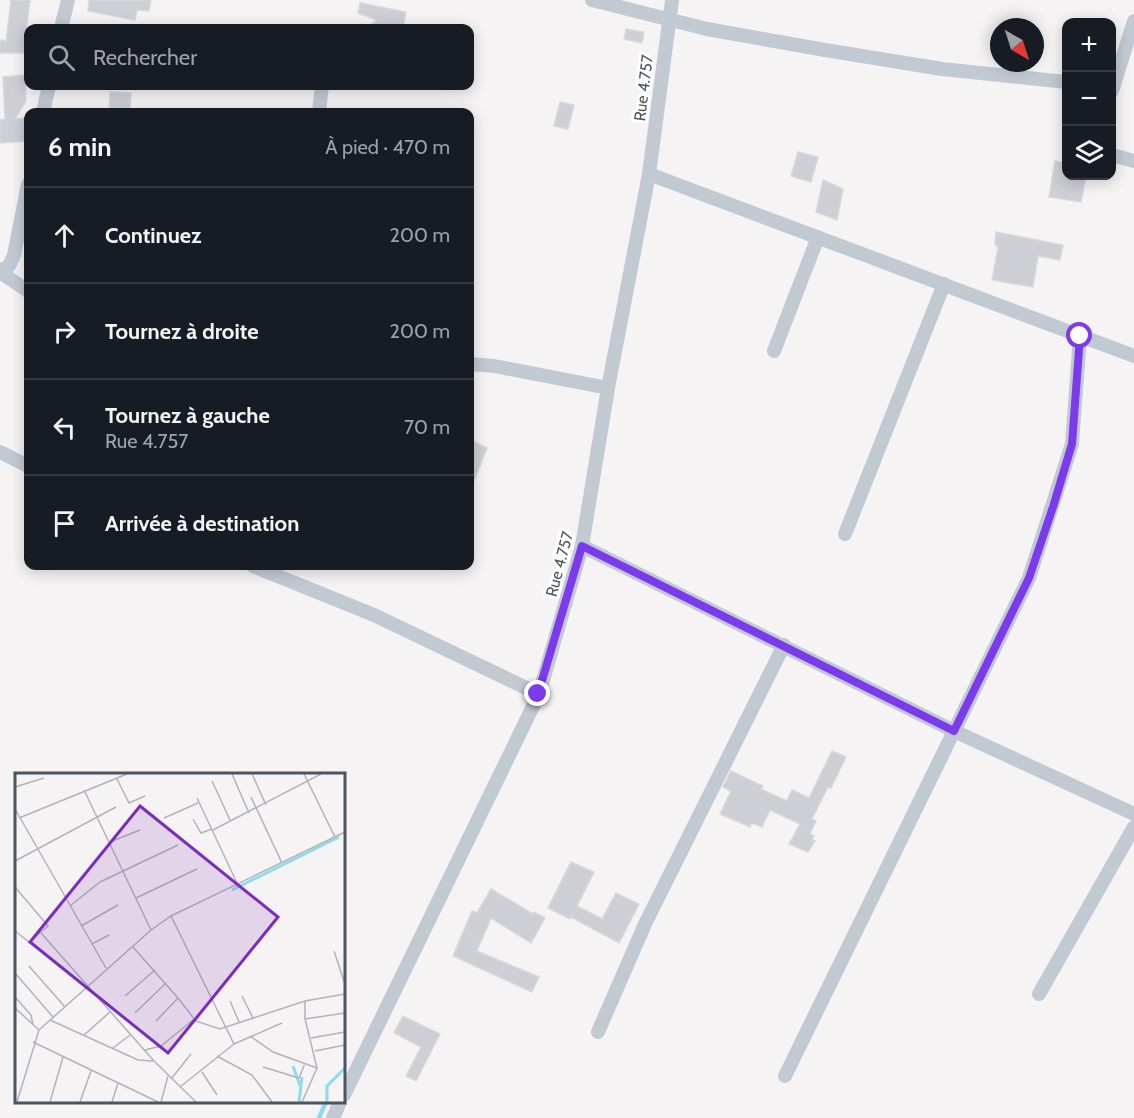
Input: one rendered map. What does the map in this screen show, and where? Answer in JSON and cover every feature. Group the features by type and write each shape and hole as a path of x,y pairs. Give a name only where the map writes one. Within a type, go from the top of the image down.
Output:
{"street":[{"path":"62,24 68,0"},
{"path":"592,0 718,31 942,69 1062,82"},
{"name":"Rue 4.757","path":"345,1093 538,694 582,546 608,388 649,174 672,0"},
{"path":"1116,75 1134,21"},
{"path":"44,108 48,90"},
{"path":"319,108 322,90"},
{"path":"1116,156 1134,161"},
{"path":"649,174 1134,356"},
{"path":"24,204 14,255 9,266 0,272 24,288"},
{"path":"774,351 818,237"},
{"path":"845,534 944,284"},
{"path":"785,1076 1029,578 1072,444 1080,336"},
{"path":"474,364 494,366 608,388"},
{"path":"0,452 24,464"},
{"path":"582,546 954,731 1134,814"},
{"path":"263,570 374,615 538,694"},
{"path":"598,1032 645,924 784,645"},
{"path":"1039,994 1134,827"},
{"path":"333,1118 339,1103"}],"building":[{"path":"11,0 30,0 27,24 24,24 24,53 0,53 0,40 6,41"},
{"path":"89,0 151,0 149,11 137,10 135,20 88,11"},
{"path":"360,3 406,12 404,24 372,24 377,20 358,13"},
{"path":"626,29 644,32 642,43 624,39"},
{"path":"24,75 26,101 15,119 24,118 24,141 0,143 0,120 5,119 3,77"},
{"path":"110,92 131,93 130,108 109,108"},
{"path":"560,102 574,105 568,129 554,126"},
{"path":"798,152 818,157 811,182 791,176"},
{"path":"1055,161 1062,162 1062,180 1085,180 1081,202 1049,197"},
{"path":"823,180 843,189 837,220 816,212"},
{"path":"996,232 1063,245 1060,260 1038,256 1033,287 992,280 998,248 995,244"},
{"path":"474,442 487,448 474,481"},
{"path":"832,751 846,757 812,819 816,821 810,834 814,836 812,840 815,841 808,852 789,844 800,824 770,810 762,827 752,823 750,827 720,814 731,791 723,787 731,771 763,786 761,789 787,801 792,790 809,798"},
{"path":"571,862 594,872 577,906 602,919 616,893 639,904 619,943 571,917 570,919 548,908"},
{"path":"491,889 533,914 534,912 545,918 531,943 491,918 477,951 539,977 532,992 453,956 472,911 477,913"},
{"path":"403,1016 440,1034 416,1081 406,1076 421,1047 394,1033"}],"waterway":[{"path":"319,1118 326,1103"}],"route":[{"path":"538,694 582,546 954,731 1029,578 1053,507 1072,444 1080,336"}]}
